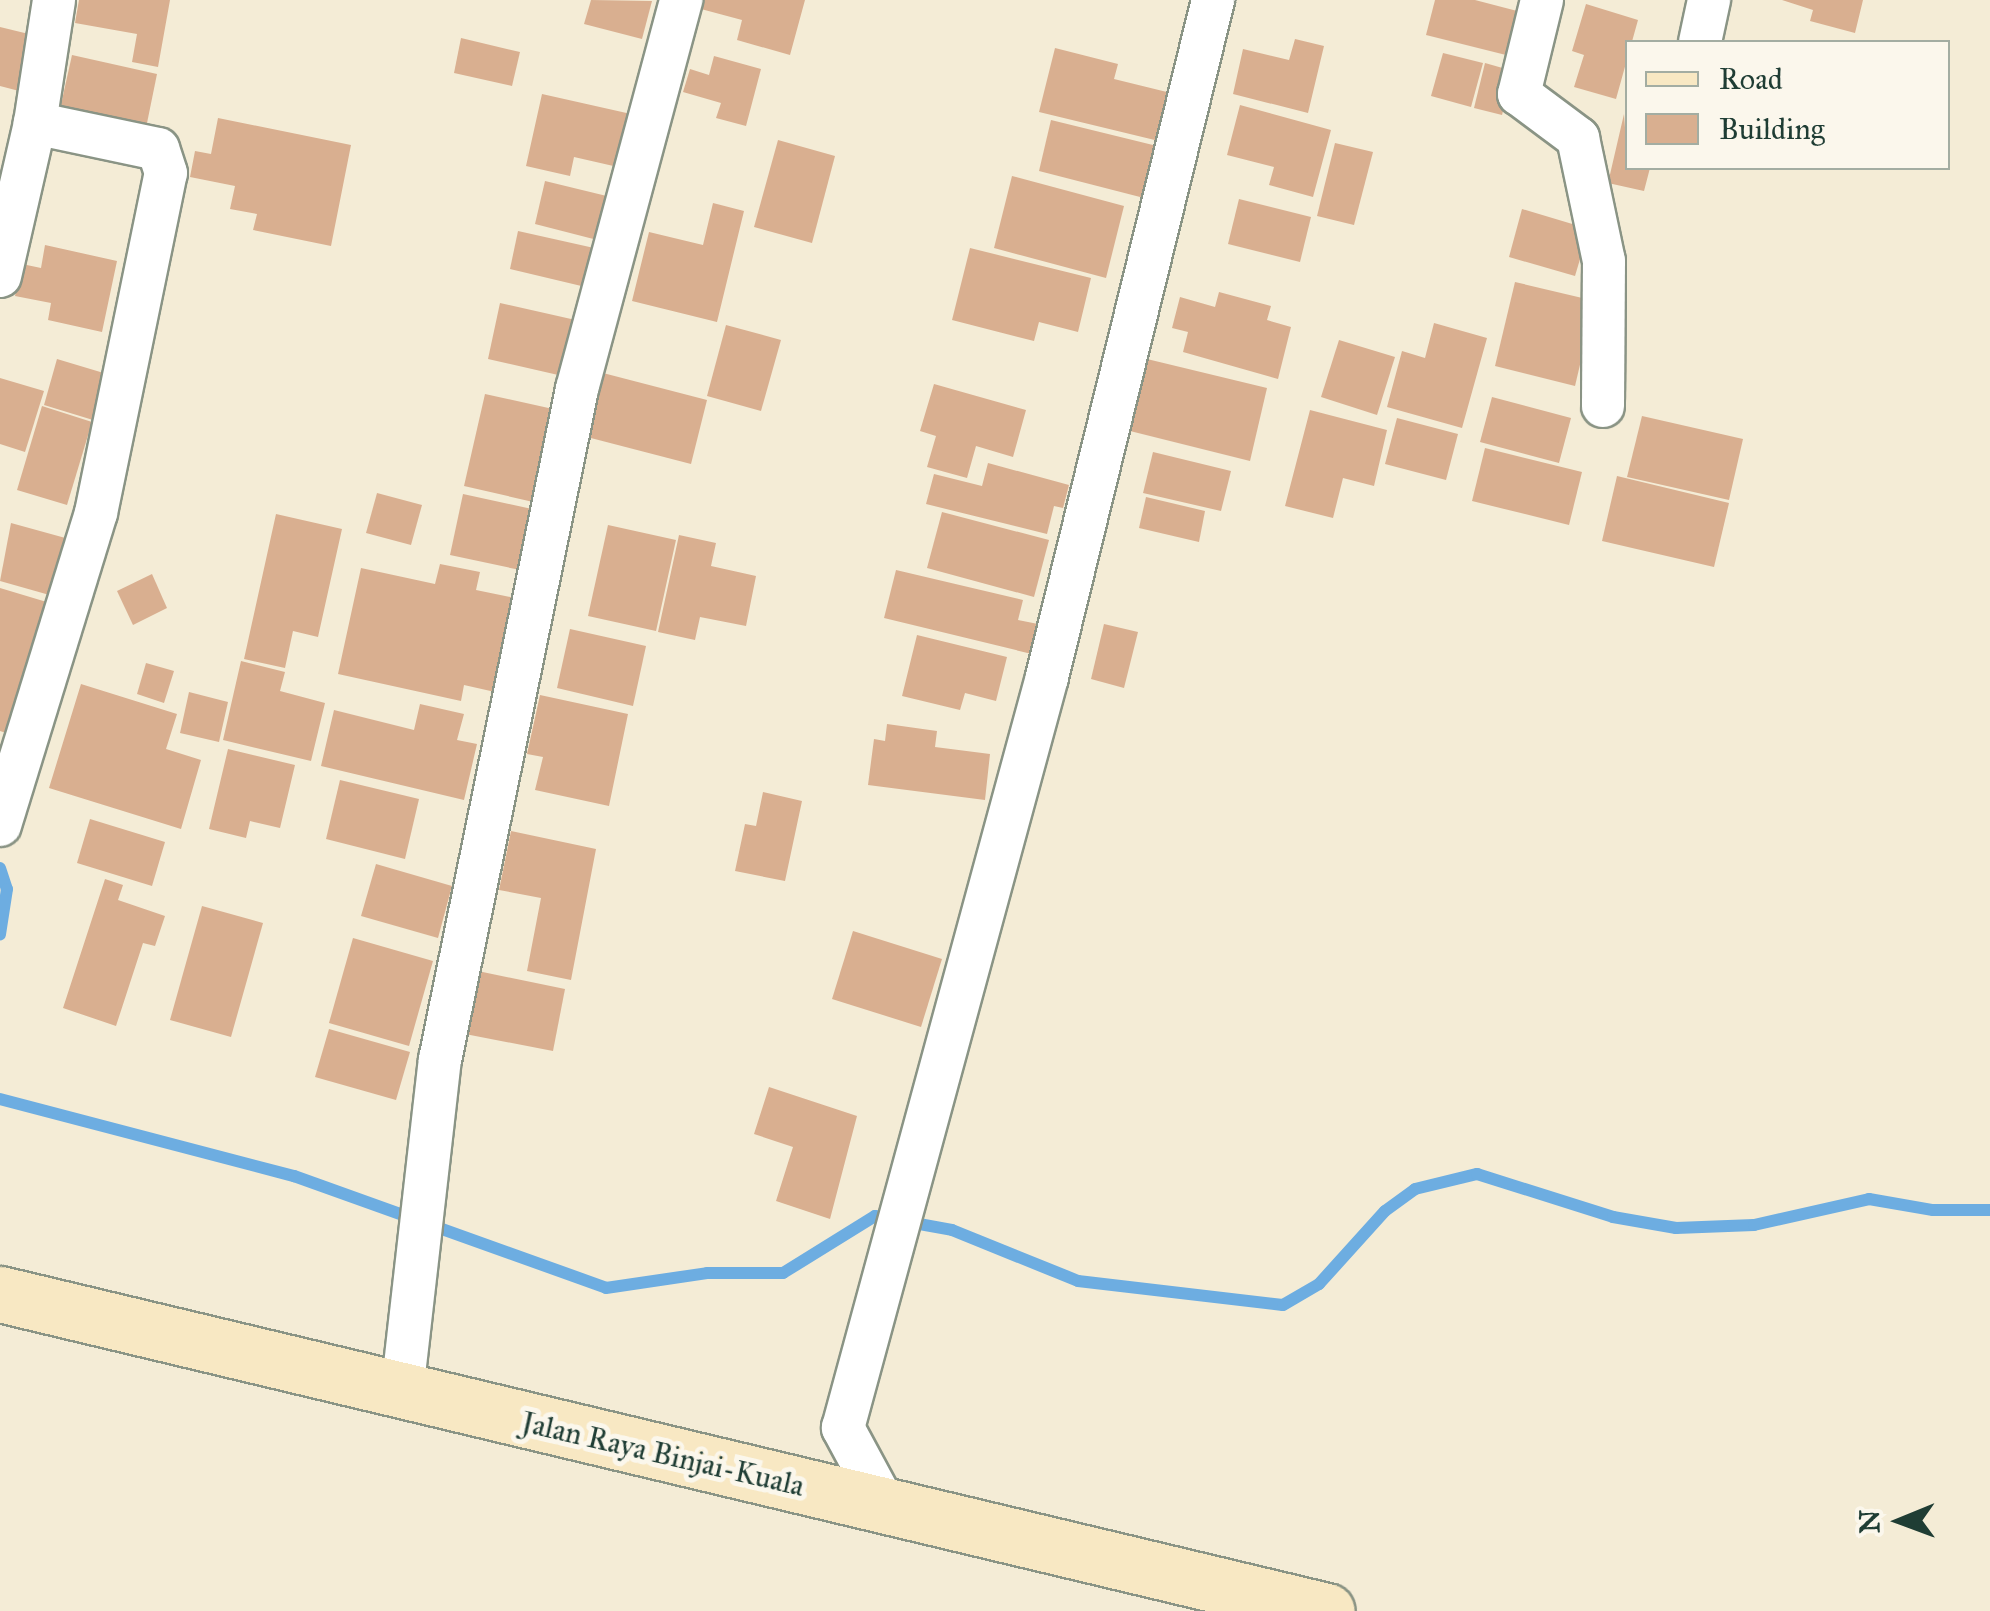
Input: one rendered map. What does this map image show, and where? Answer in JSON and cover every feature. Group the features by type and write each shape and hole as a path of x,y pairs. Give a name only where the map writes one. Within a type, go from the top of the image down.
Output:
{"main road":[{"name":"Jalan Raya Binjai-Kuala","path":"0,1294 1327,1611"}],"street":[{"path":"0,276 35,124 54,0"},
{"path":"402,1392 440,1060 578,389 681,0"},
{"path":"885,1506 843,1428 1047,677 1214,0"},
{"path":"1542,0 1519,94 1578,138 1604,261 1603,406"},
{"path":"1700,40 1710,0"},
{"path":"0,825 96,513 166,172 158,149 35,124"}],"building":[{"path":"79,0 170,0 158,67 132,62 137,34 75,23"},
{"path":"591,0 652,1 642,39 584,24"},
{"path":"704,0 805,0 790,55 737,40 742,20 701,9"},
{"path":"1435,0 1475,0 1521,12 1510,56 1426,35"},
{"path":"1782,0 1863,0 1855,33 1810,21 1813,10"},
{"path":"1586,4 1638,20 1632,40 1625,40 1625,67 1616,99 1574,87 1584,55 1572,51"},
{"path":"0,27 37,36 23,92 0,86"},
{"path":"461,38 520,52 512,86 454,73"},
{"path":"1295,39 1324,46 1308,113 1233,94 1243,49 1289,60"},
{"path":"1055,48 1118,64 1114,79 1175,94 1163,142 1039,112"},
{"path":"1443,53 1483,63 1471,107 1431,96"},
{"path":"72,55 157,74 146,128 60,109"},
{"path":"714,56 761,69 746,126 716,118 721,103 683,92 690,69 709,75"},
{"path":"1485,63 1513,71 1502,115 1474,108"},
{"path":"542,94 631,114 631,170 574,157 570,176 526,166"},
{"path":"1240,105 1331,130 1313,197 1269,185 1274,167 1227,155"},
{"path":"1624,114 1625,170 1649,170 1644,191 1608,183"},
{"path":"218,118 351,145 331,246 253,230 257,214 230,209 235,186 190,177 195,151 211,154"},
{"path":"1051,120 1157,146 1144,198 1039,171"},
{"path":"778,140 835,156 812,243 754,227"},
{"path":"1335,143 1373,152 1354,225 1317,216"},
{"path":"1012,176 1124,206 1106,278 994,248"},
{"path":"545,181 619,199 609,243 535,224"},
{"path":"1239,199 1311,217 1300,262 1228,244"},
{"path":"713,203 744,211 717,322 632,301 649,232 703,245"},
{"path":"1522,209 1589,229 1575,276 1509,257"},
{"path":"518,231 603,250 594,289 510,269"},
{"path":"45,245 117,261 102,332 48,320 51,303 15,296 22,264 41,268"},
{"path":"970,248 1091,278 1078,332 1039,322 1034,341 952,320"},
{"path":"1515,282 1595,301 1575,386 1495,366"},
{"path":"1219,292 1271,306 1267,320 1291,327 1278,379 1183,352 1188,332 1172,328 1180,297 1215,307"},
{"path":"500,303 580,321 567,377 488,359"},
{"path":"1434,323 1487,338 1462,428 1387,407 1402,351 1425,358"},
{"path":"726,325 781,340 761,411 707,396"},
{"path":"1339,340 1395,357 1377,415 1321,397"},
{"path":"57,359 107,374 93,420 44,405"},
{"path":"1147,359 1267,388 1250,461 1130,431"},
{"path":"603,373 707,400 691,464 587,437"},
{"path":"0,378 44,391 25,452 0,444"},
{"path":"934,384 1026,410 1013,457 976,446 967,478 927,467 936,436 920,431"},
{"path":"485,394 562,411 542,504 464,486"},
{"path":"1492,397 1571,418 1559,463 1480,442"},
{"path":"42,406 92,422 67,505 17,490"},
{"path":"1310,410 1387,430 1374,486 1343,478 1333,518 1285,506"},
{"path":"1642,416 1743,439 1729,500 1627,477"},
{"path":"1397,418 1458,434 1446,480 1385,464"},
{"path":"1485,448 1582,472 1569,525 1472,501"},
{"path":"1153,452 1231,471 1221,511 1143,493"},
{"path":"988,463 1069,485 1063,508 1054,506 1047,534 926,504 934,474 982,486"},
{"path":"1617,476 1729,503 1714,567 1602,541"},
{"path":"377,493 422,505 411,545 366,533"},
{"path":"463,494 532,509 520,570 450,555"},
{"path":"1146,497 1205,511 1199,542 1139,528"},
{"path":"942,512 1049,540 1034,597 927,568"},
{"path":"276,514 342,529 318,637 293,631 285,668 244,659"},
{"path":"11,523 69,539 53,596 0,581"},
{"path":"608,525 676,540 656,631 588,616"},
{"path":"679,535 716,543 711,566 756,576 746,626 700,617 695,640 658,632"},
{"path":"440,564 480,572 476,590 515,598 495,692 464,685 461,701 338,674 361,568 435,584"},
{"path":"896,570 1023,600 1018,620 1043,625 1036,655 884,618"},
{"path":"152,574 167,608 133,625 117,591"},
{"path":"0,588 50,603 12,735 0,731"},
{"path":"1104,624 1138,632 1124,688 1091,679"},
{"path":"570,629 646,646 633,706 557,688"},
{"path":"917,635 1007,657 996,701 965,693 960,710 902,696"},
{"path":"241,661 285,672 280,691 325,703 311,761 223,740"},
{"path":"146,663 174,671 164,703 137,694"},
{"path":"81,684 177,714 166,749 201,760 181,829 49,788"},
{"path":"189,692 228,702 219,742 180,733"},
{"path":"540,695 628,714 609,806 535,790 543,757 527,754"},
{"path":"420,704 464,714 457,740 477,744 464,800 321,766 334,710 414,730"},
{"path":"887,724 937,731 935,747 990,754 985,800 868,785 874,739 885,741"},
{"path":"228,749 295,765 280,828 250,821 246,838 209,829"},
{"path":"340,780 419,799 405,859 326,839"},
{"path":"763,792 802,801 785,881 735,871 745,824 756,826"},
{"path":"90,819 165,842 152,886 77,863"},
{"path":"511,831 596,849 571,980 527,971 541,898 499,890"},
{"path":"376,864 452,886 438,938 361,916"},
{"path":"105,879 123,885 118,900 165,916 155,946 143,943 116,1026 63,1008"},
{"path":"202,906 263,923 231,1037 170,1020"},
{"path":"853,931 942,959 921,1027 832,999"},
{"path":"353,938 433,961 409,1046 329,1023"},
{"path":"473,970 565,989 553,1051 460,1033"},
{"path":"329,1029 410,1052 396,1100 315,1077"},
{"path":"769,1087 857,1116 830,1219 776,1201 793,1147 754,1134"}],"waterway":[{"path":"0,868 7,889 0,934"},
{"path":"0,1099 294,1176 606,1288 707,1273 783,1273 875,1216 952,1230 1078,1281 1283,1305 1319,1284 1385,1211 1415,1189 1477,1174 1613,1217 1676,1228 1754,1225 1869,1199 1933,1210 1990,1210"}]}
